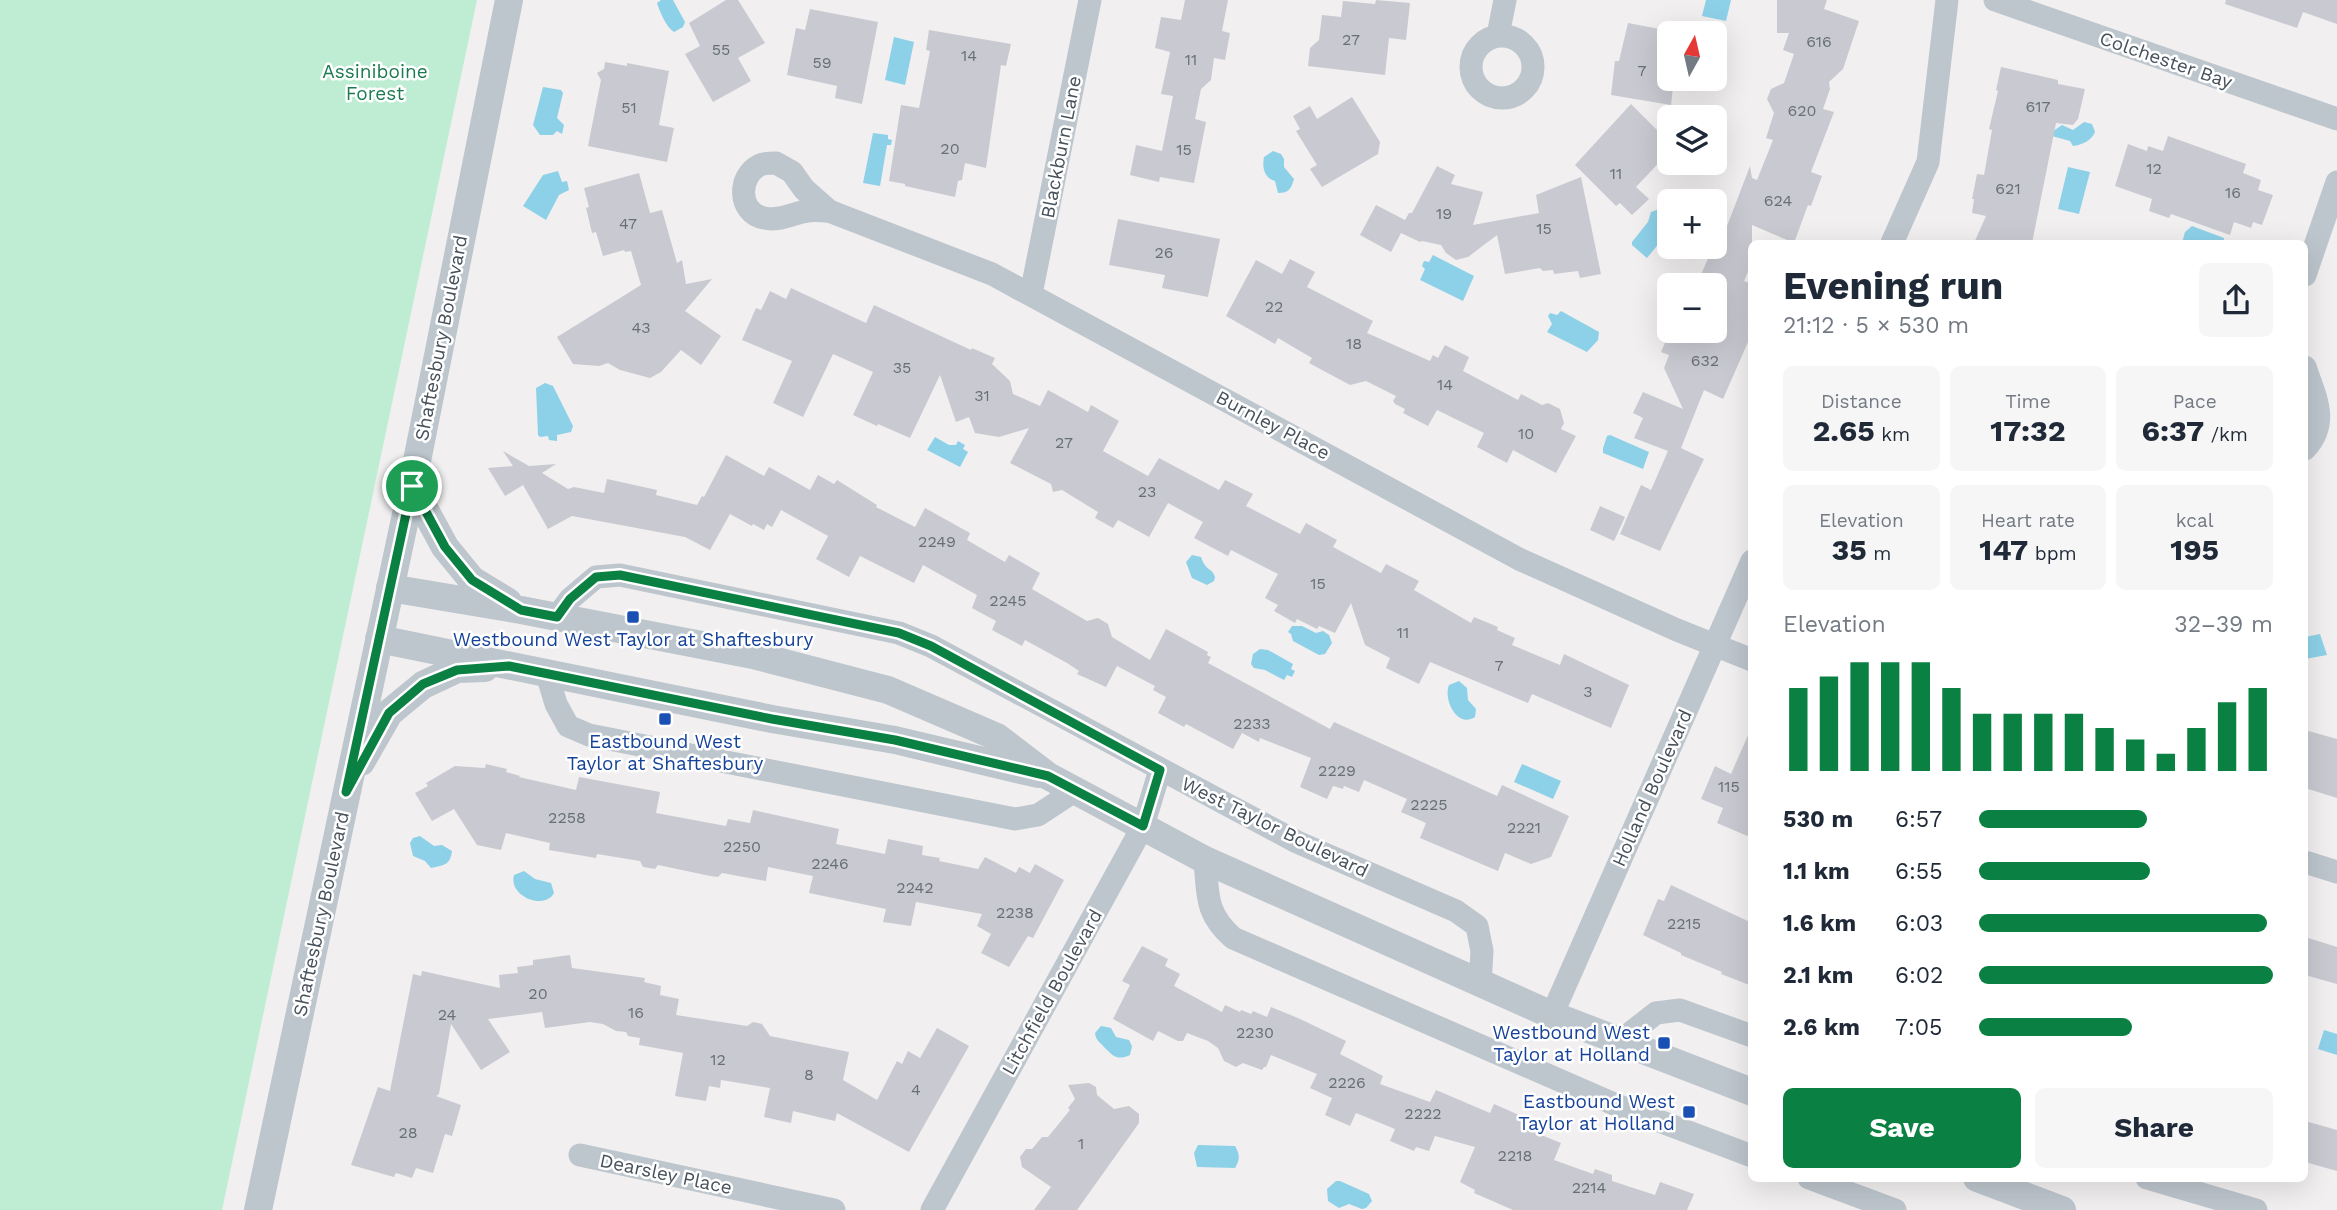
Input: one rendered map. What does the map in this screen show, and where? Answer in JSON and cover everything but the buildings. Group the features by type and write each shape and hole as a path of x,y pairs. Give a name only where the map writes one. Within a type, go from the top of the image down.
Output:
{"street":[{"name":"Shaftesbury Boulevard","path":"258,1210 412,486 509,0"},
{"name":"Blackburn Lane","path":"1031,294 1090,0"},
{"path":"1498,36 1505,0"},
{"path":"1893,240 1928,162 1947,0"},
{"name":"Colchester Bay","path":"1995,0 2337,119"},
{"path":"2308,266 2337,182"},
{"name":"Burnley Place","path":"829,211 992,274 1519,559 1715,645"},
{"path":"2308,375 2315,394 2319,427 2308,444"},
{"path":"412,486 445,547 472,580 521,610"},
{"name":"Holland Boulevard","path":"1552,1015 1748,570"},
{"name":"West Taylor Boulevard","path":"557,617 570,599 596,577 620,575 899,633 931,646 1297,842 1456,911 1477,926 1482,951 1480,984"},
{"path":"390,588 521,610 753,655 888,690 997,737 1048,776 1205,860 1552,1015 1748,1091"},
{"path":"379,639 772,719 895,740 1048,776"},
{"path":"1715,645 1748,658"},
{"path":"346,792 389,713 423,684 457,670 509,666"},
{"path":"547,674 556,704 568,726 589,735 1015,819 1038,815 1076,790"},
{"name":"Litchfield Boulevard","path":"932,1210 1143,826 1160,770"},
{"path":"1205,860 1208,899 1212,912 1217,924 1233,938 1614,1104 1748,1154"},
{"path":"2308,863 2337,872"},
{"path":"1619,1042 1656,1013 1680,1010 1748,1035"},
{"name":"Dearsley Place","path":"580,1155 834,1210"},
{"path":"1820,1182 1895,1210"},
{"path":"1988,1182 2062,1210"},
{"path":"2161,1182 2256,1210"}],"green space":[{"name":"Assiniboine Forest","path":"0,0 477,0 222,1210 0,1210"}],"water":[{"path":"661,0 673,0 685,22 683,27 674,32 668,27 657,3"},
{"path":"1706,0 1731,0 1726,21 1702,16"},
{"path":"894,37 914,42 905,85 885,80"},
{"path":"543,87 561,90 563,93 557,118 564,125 562,134 557,131 553,135 540,135 533,125"},
{"path":"2084,122 2092,124 2095,132 2083,143 2073,146 2070,141 2052,136 2052,132 2062,125 2073,130"},
{"path":"873,133 888,135 888,139 892,140 891,145 887,145 880,186 863,183"},
{"path":"1273,151 1281,154 1284,167 1294,179 1291,188 1285,192 1278,193 1275,181 1265,172 1264,157"},
{"path":"2068,167 2090,172 2079,214 2058,209"},
{"path":"558,171 562,182 567,181 569,190 559,195 546,220 523,206 543,175"},
{"path":"1657,210 1657,246 1647,258 1632,242 1648,222 1651,212"},
{"path":"2192,226 2224,240 2183,240 2185,232"},
{"path":"1433,255 1474,276 1463,301 1420,280 1425,269 1422,266 1424,261 1429,262"},
{"path":"1561,311 1599,332 1598,340 1587,352 1547,332 1552,324 1548,316 1550,313 1557,315"},
{"path":"545,383 553,386 573,426 571,432 557,435 557,441 538,435 536,388"},
{"path":"1607,436 1649,452 1643,469 1603,453"},
{"path":"935,437 949,445 956,445 958,441 965,445 963,449 968,452 960,467 927,450"},
{"path":"1192,555 1201,557 1214,574 1214,581 1207,585 1192,578 1186,562"},
{"path":"1292,626 1302,626 1316,633 1323,631 1329,635 1332,643 1325,654 1319,655 1293,641 1288,632"},
{"path":"2320,634 2327,655 2308,658 2308,636"},
{"path":"1260,649 1268,650 1293,664 1291,669 1295,671 1292,677 1287,675 1284,680 1265,670 1254,668 1251,664 1253,654"},
{"path":"1459,681 1467,688 1468,700 1476,709 1475,717 1468,720 1457,716 1448,698 1449,685"},
{"path":"1522,764 1561,781 1553,799 1514,782"},
{"path":"420,836 434,846 442,845 452,851 448,862 431,868 425,861 413,856 410,843 413,838"},
{"path":"524,871 535,879 551,883 554,893 543,901 535,901 521,895 516,889 514,875"},
{"path":"1101,1026 1111,1028 1116,1037 1129,1040 1132,1046 1130,1055 1113,1055 1098,1041 1095,1033"},
{"path":"2324,1030 2337,1034 2337,1055 2318,1049"},
{"path":"1198,1145 1235,1146 1239,1157 1235,1168 1197,1167 1194,1153"},
{"path":"1336,1181 1369,1194 1372,1201 1362,1209 1349,1204 1339,1208 1328,1201 1327,1189"}],"place":[{"name":"Westbound West Taylor at Shaftesbury","path":"633,617"},
{"name":"Eastbound West Taylor at Shaftesbury","path":"665,719"},
{"name":"Westbound West Taylor at Holland","path":"1664,1043"},
{"name":"Eastbound West Taylor at Holland","path":"1689,1112"}],"route":[{"path":"412,486 445,547 472,580 521,610 557,617 570,599 596,577 620,575 899,633 931,646 1160,770 1143,826 1048,776 895,740 772,719 509,666 457,670 423,684 389,713 346,792 412,486"}]}
